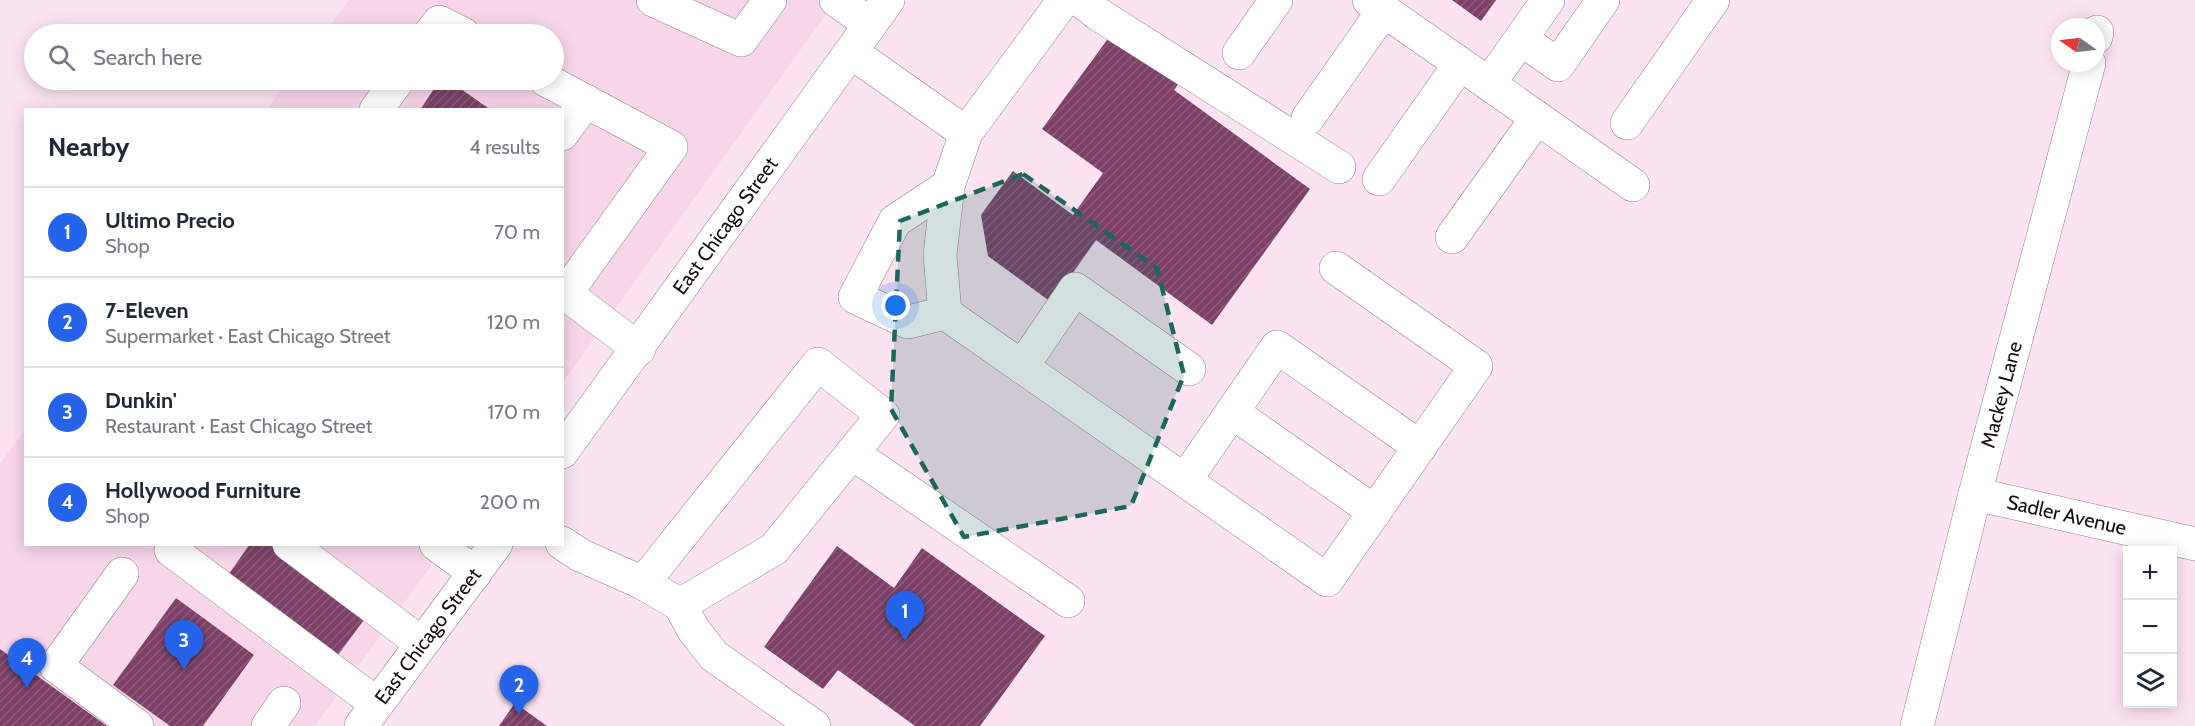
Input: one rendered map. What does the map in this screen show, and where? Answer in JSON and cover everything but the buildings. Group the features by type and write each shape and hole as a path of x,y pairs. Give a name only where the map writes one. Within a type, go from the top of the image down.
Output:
{"street":[{"path":"653,0 741,40 770,0"},
{"path":"836,0 879,12"},
{"path":"945,313 940,255 948,186 966,133 1064,0"},
{"path":"1080,0 1098,14 1339,167"},
{"path":"1239,52 1276,0"},
{"path":"1490,84 1548,0"},
{"path":"1521,39 1558,65 1604,0"},
{"path":"1627,123 1713,0"},
{"path":"1308,118 1376,5 1633,185"},
{"name":"East Chicago Street","path":"564,449 639,349 879,12"},
{"path":"851,52 966,133"},
{"path":"1379,179 1460,64"},
{"name":"Mackey Lane","path":"1917,726 1975,494 2087,72"},
{"path":"564,89 671,147 564,292 639,349"},
{"path":"377,108 391,90"},
{"path":"564,131 586,101"},
{"path":"1452,237 1536,118"},
{"path":"948,186 895,221 855,297 908,322 945,313 1328,580 1476,366 1336,268"},
{"path":"1022,367 1076,289 1189,369"},
{"path":"1185,480 1277,347 1420,447"},
{"path":"643,583 818,364 883,415 774,549 680,605"},
{"path":"1232,412 1375,512"},
{"path":"852,453 1068,601"},
{"name":"Sadler Avenue","path":"1975,494 2195,544"},
{"path":"564,544 579,555 643,583 680,605 693,629 714,656 814,726"},
{"path":"173,546 171,550 369,715"},
{"path":"292,546 421,643"},
{"path":"439,546 475,573"},
{"name":"East Chicago Street","path":"369,715 495,546"},
{"path":"122,574 56,666 137,726"}],"highlighted area":[{"path":"1023,174 1157,268 1184,375 1131,506 964,537 891,409 900,221"}],"shaded area":[{"path":"349,0 836,0 564,381 564,108 268,108 281,90 564,90 564,24 331,24"},
{"path":"24,431 24,546 445,546 315,726 0,726 0,464"}],"place":[{"name":"Ultimo Precio","path":"905,641"},
{"name":"Dunkin'","path":"184,670"},
{"name":"Hollywood Furniture","path":"27,688"},
{"name":"7-Eleven","path":"519,715"}]}
